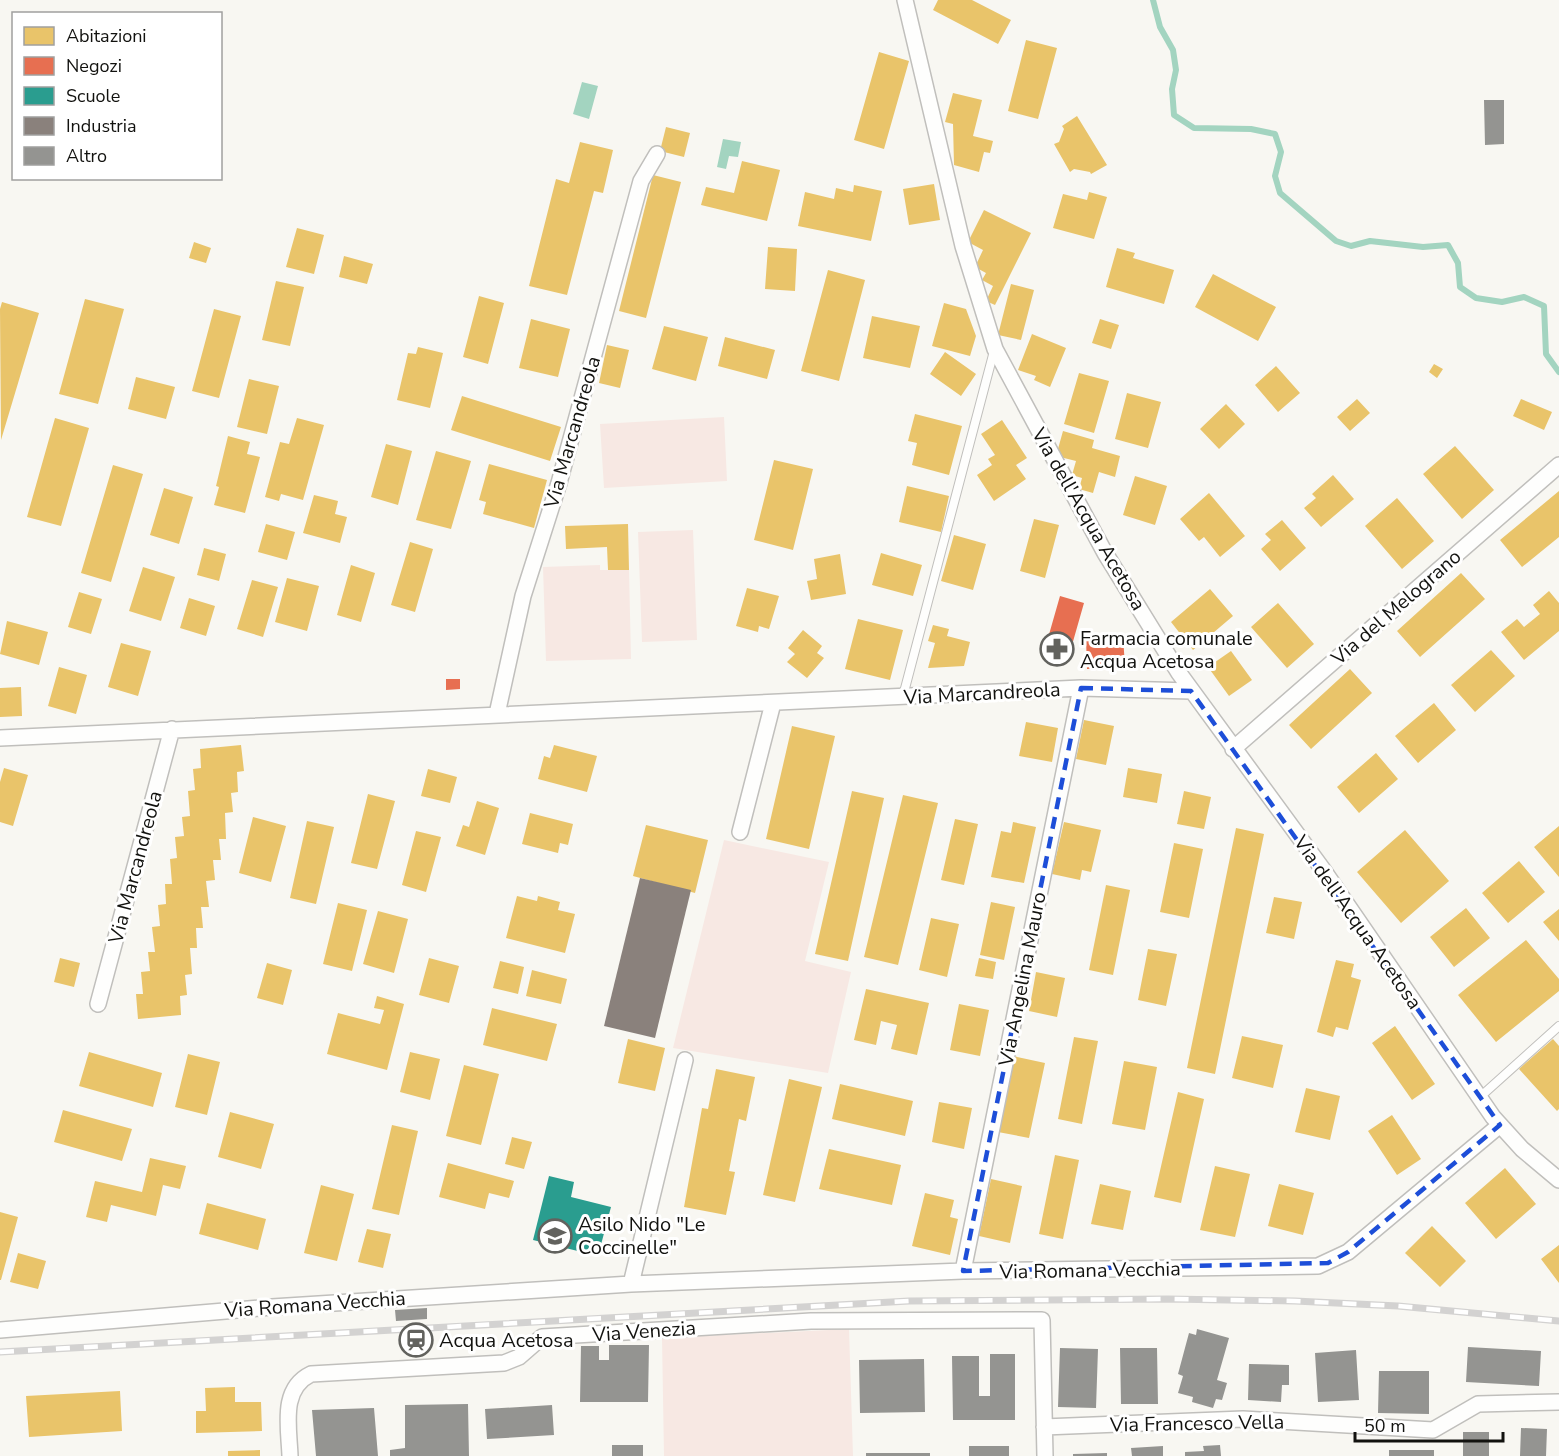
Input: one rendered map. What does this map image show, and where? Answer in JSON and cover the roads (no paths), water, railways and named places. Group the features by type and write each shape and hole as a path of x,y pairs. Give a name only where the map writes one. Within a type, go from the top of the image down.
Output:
{"street":[{"name":"Via dell'Acqua Acetosa","path":"905,0 963,246 995,349 1105,553 1191,691 1323,871 1479,1097 1522,1149 1559,1180"},
{"name":"Via Marcandreola","path":"497,714 523,596 559,483 641,182 657,154"},
{"name":"Via del Melograno","path":"1233,749 1559,465"},
{"name":"Via Marcandreola","path":"0,738 1081,688 1191,691"},
{"name":"Via Angelina Mauro","path":"963,1271 1081,688"},
{"path":"740,832 773,703"},
{"name":"Via Marcandreola","path":"98,1004 172,729"},
{"path":"631,1284 685,1060"},
{"name":"Via Romana Vecchia","path":"0,1330 272,1307 631,1284 963,1271 1305,1267 1328,1263 1348,1252 1500,1125"},
{"name":"Via Venezia","path":"290,1456 289,1401 294,1386 311,1374 504,1364 519,1357 542,1337 811,1321 1042,1320 1044,1427"},
{"name":"Via Francesco Vella","path":"1044,1427 1243,1419 1434,1430 1478,1404 1559,1402"},
{"path":"1044,1427 1045,1456"}],"lane":[{"path":"903,698 995,349"},
{"path":"1479,1097 1559,1026"}],"waterway":[{"path":"1153,0 1160,27 1173,50 1176,70 1172,89 1174,115 1194,128 1251,129 1275,134 1281,152 1275,176 1280,193 1336,241 1351,246 1370,241 1423,247 1448,245 1458,263 1460,287 1476,298 1502,302 1524,297 1544,306 1546,354 1559,372"}],"railway":[{"path":"0,1352 909,1301 1168,1299 1295,1301 1398,1306 1559,1321"}],"place":[{"name":"Farmacia comunale Acqua Acetosa","path":"1057,649"},
{"name":"Asilo Nido \"Le Coccinelle\"","path":"555,1236"},
{"name":"Acqua Acetosa","path":"416,1340"}]}
